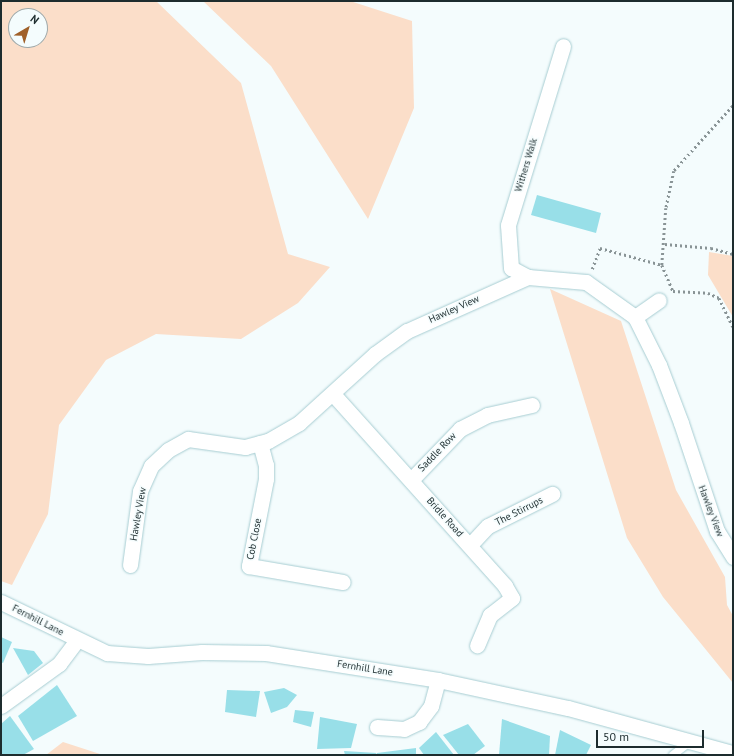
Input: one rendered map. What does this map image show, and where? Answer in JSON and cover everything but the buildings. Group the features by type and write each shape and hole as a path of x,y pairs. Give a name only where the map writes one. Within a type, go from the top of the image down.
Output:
{"street":[{"name":"Withers Walk","path":"528,277 512,268 508,225 564,46"},
{"name":"Hawley View","path":"130,565 140,491 151,466 168,450 188,439 245,447 268,441 299,423 333,394 375,354 407,330 528,277 586,282 635,317 659,365 681,423 717,531 733,557"},
{"path":"635,317 659,300"},
{"name":"Bridle Road","path":"333,394 470,545 505,586 512,598 490,615 477,645"},
{"name":"Saddle Row","path":"411,480 460,429 487,416 532,404"},
{"name":"Cob Close","path":"260,443 266,465 266,479 249,566 343,582"},
{"name":"The Stirrups","path":"470,545 488,526 552,494"},
{"name":"Fernhill Lane","path":"1,602 77,640 107,653 148,656 202,652 266,653 438,680 568,708 733,753"},
{"path":"1,706 59,664 77,640"},
{"path":"377,727 404,729 420,722 430,706 438,680"}],"lane":[{"path":"673,755 691,741"}],"path":[{"path":"733,106 674,172 666,208 665,244 662,265 674,291 708,293 719,298 733,328"},
{"path":"665,244 711,248 733,254"},
{"path":"586,282 600,248 662,265"}],"shaded area":[{"path":"1,1 156,1 241,83 288,254 330,267 298,303 241,339 156,334 106,360 59,425 48,514 12,585 1,581"},
{"path":"203,1 350,1 412,21 414,108 368,219 271,66"},
{"path":"709,252 733,256 733,317 708,275"},
{"path":"550,289 621,321 676,490 725,577 727,605 733,616 733,683 663,597 627,538"},
{"path":"63,742 103,755 46,755"}]}
